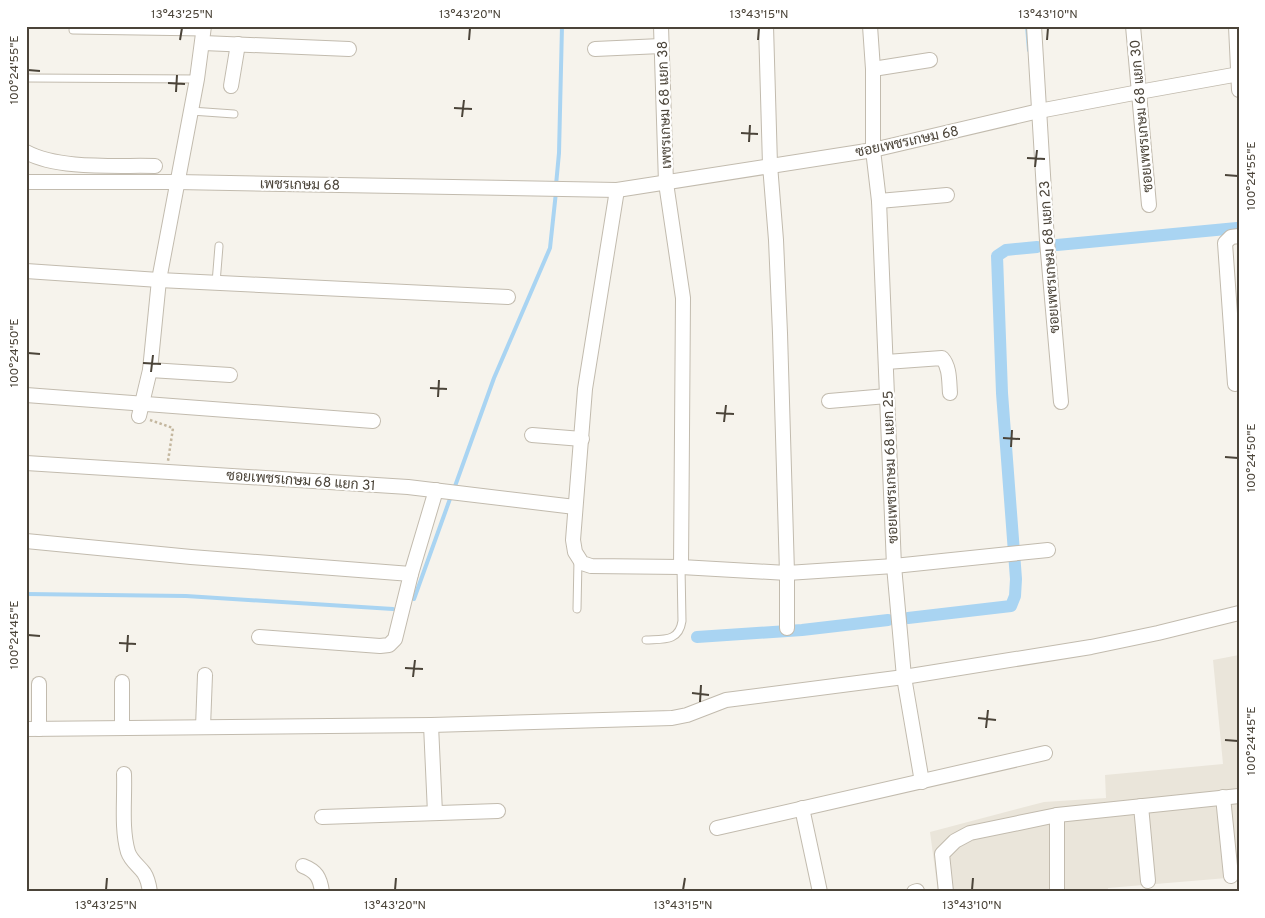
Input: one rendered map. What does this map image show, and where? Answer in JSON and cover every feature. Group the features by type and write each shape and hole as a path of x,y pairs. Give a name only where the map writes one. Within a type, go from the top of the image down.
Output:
{"street":[{"name":"เพชรเกษม 68 แยก 38","path":"661,26 666,183 683,298 681,567"},
{"path":"766,26 770,165 776,240 787,573 787,628"},
{"name":"ซอยเพชรเกษม 68 แยก 25","path":"870,26 873,70 873,150 879,200 894,566 904,677 922,782"},
{"name":"ซอยเพชรเกษม 68 แยก 23","path":"1034,26 1047,241 1061,402"},
{"name":"ซอยเพชรเกษม 68 แยก 30","path":"1133,26 1149,205"},
{"path":"1236,26 1239,90"},
{"path":"140,410 150,370 160,280 176,182 204,34 238,44 349,49"},
{"path":"231,86 238,44"},
{"path":"595,49 661,46"},
{"path":"873,70 930,60"},
{"name":"ซอยเพชรเกษม 68","path":"573,189 617,190 873,150 1039,112 1238,74"},
{"path":"26,152 34,156 75,165 155,166"},
{"path":"73,182 75,165"},
{"name":"เพชรเกษม 68","path":"26,182 176,182 573,189"},
{"path":"617,190 585,389 574,540 575,552 582,564 591,566 681,567 787,573 894,566 1048,550"},
{"path":"879,200 948,195"},
{"path":"1235,384 1225,243 1231,237 1239,236"},
{"path":"26,271 160,280 508,297"},
{"path":"886,362 942,358 948,370 950,393"},
{"path":"150,370 230,375"},
{"path":"26,396 140,410 373,421"},
{"path":"829,401 887,396"},
{"path":"532,435 582,439"},
{"name":"ซอยเพชรเกษม 68 แยก 31","path":"26,463 436,490 575,507"},
{"path":"259,637 380,646 389,644 395,639 436,490"},
{"path":"26,541 191,557 412,574"},
{"path":"39,684 32,729 431,726 672,718 688,715 726,700 904,677 1091,647 1239,613"},
{"path":"204,728 205,675"},
{"path":"122,682 122,728"},
{"path":"431,726 435,813"},
{"path":"718,828 1044,753"},
{"path":"124,774 128,851 131,859 144,872 148,880 150,892"},
{"path":"946,892 942,854 955,841 970,833 1057,815 1239,796"},
{"path":"1223,797 1231,876"},
{"path":"1140,806 1148,881"},
{"path":"802,808 820,892"},
{"path":"322,816 498,811"},
{"path":"1057,815 1057,892"},
{"path":"302,866 314,870 319,878 322,892"}],"lane":[{"path":"74,30 204,34"},
{"path":"29,78 197,79"},
{"path":"190,111 234,114"},
{"path":"216,283 219,246"},
{"path":"577,609 578,559"},
{"path":"646,640 668,638 678,635 681,630 681,567"}],"path":[{"path":"140,410 172,428 166,471"}],"shaded area":[{"path":"1239,655 1239,877 1108,888 1108,892 938,892 930,832 1044,802 1106,798 1105,775 1223,764 1213,660"}],"waterway":[{"path":"556,185 559,153 562,26"},
{"path":"1027,26 1029,50"},
{"path":"454,489 494,378 550,248 556,192"},
{"path":"1057,245 1237,228"},
{"path":"908,618 1011,606 1015,596 1016,579 1002,393 997,256 1006,250 1037,247"},
{"path":"414,599 451,496"},
{"path":"26,594 186,596 393,609"},
{"path":"697,637 802,630 888,620"}]}
